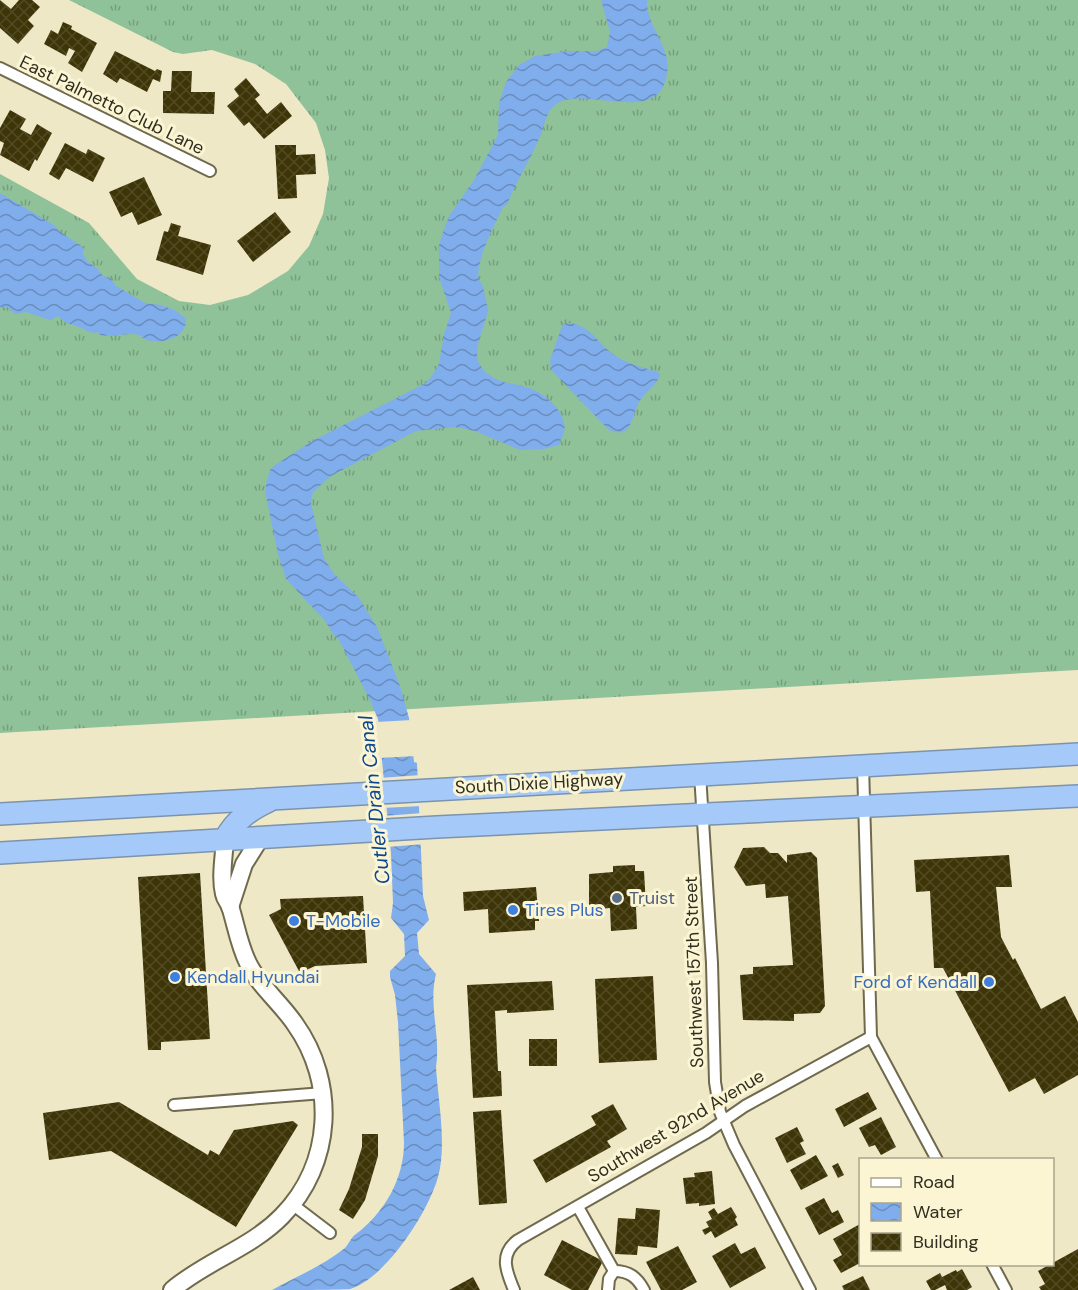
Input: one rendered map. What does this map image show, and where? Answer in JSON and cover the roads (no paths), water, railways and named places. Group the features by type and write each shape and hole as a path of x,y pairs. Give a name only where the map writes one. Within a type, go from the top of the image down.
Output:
{"highway":[{"name":"South Dixie Highway","path":"0,814 1078,754"},
{"path":"0,853 437,827 1078,796"},
{"path":"225,839 232,827 243,816 272,799"}],"street":[{"name":"East Palmetto Club Lane","path":"0,68 210,171"},
{"path":"862,766 871,1037 935,1158"},
{"name":"Southwest 157th Street","path":"700,774 712,963 715,1082 723,1122 810,1290"},
{"path":"230,907 244,864 261,837"},
{"path":"172,1290 201,1268 267,1229 292,1204 311,1171 322,1140 323,1093 319,1074 307,1043 295,1023 265,989 248,964 234,926 230,907 224,896 225,839"},
{"name":"Southwest 92nd Avenue","path":"514,1290 506,1269 506,1255 508,1249 518,1240 723,1122 745,1106 871,1037"},
{"path":"174,1105 323,1093"},
{"path":"292,1204 330,1233"},
{"path":"578,1207 614,1271"},
{"path":"993,1266 1006,1290"},
{"path":"608,1290 609,1279 614,1271"},
{"path":"614,1271 625,1271 636,1278 644,1290"}],"water":[{"path":"601,0 647,0 650,19 663,45 668,64 661,90 651,98 637,102 571,99 558,103 550,110 539,139 507,205 503,207 491,232 478,273 488,310 478,344 479,363 490,376 534,390 556,407 564,426 559,445 544,449 520,450 475,431 454,427 416,431 331,476 313,492 311,503 324,558 334,574 359,598 377,627 400,686 409,718 414,762 417,763 423,896 429,920 417,933 419,954 436,974 433,997 442,1151 438,1177 425,1207 404,1242 377,1272 363,1283 350,1289 272,1290 345,1248 375,1216 391,1194 396,1182 404,1143 398,1022 390,971 405,956 404,934 391,918 393,903 391,853 378,719 339,640 326,622 286,579 278,554 266,496 266,484 270,470 275,465 314,440 430,379 439,364 444,334 451,313 439,277 441,238 449,216 474,180 498,135 499,103 506,82 519,65 535,56 569,51 597,51 607,47 610,32"},
{"path":"0,193 54,225 84,248 83,254 88,262 103,276 110,278 116,286 145,303 175,310 185,318 186,322 181,333 165,341 147,340 136,334 100,335 98,332 90,332 66,323 58,316 50,320 26,312 15,314 7,307 0,307"},
{"path":"566,323 573,323 586,329 608,350 623,360 658,372 660,375 639,402 631,424 625,431 609,430 551,370 550,360 562,326"}],"place":[{"name":"Truist","path":"617,898"},
{"name":"Tires Plus","path":"513,910"},
{"name":"T-Mobile","path":"294,921"},
{"name":"Kendall Hyundai","path":"175,977"},
{"name":"Ford of Kendall","path":"989,982"}],"water label":[{"name":"Cutler Drain Canal","path":"374,800"}]}
